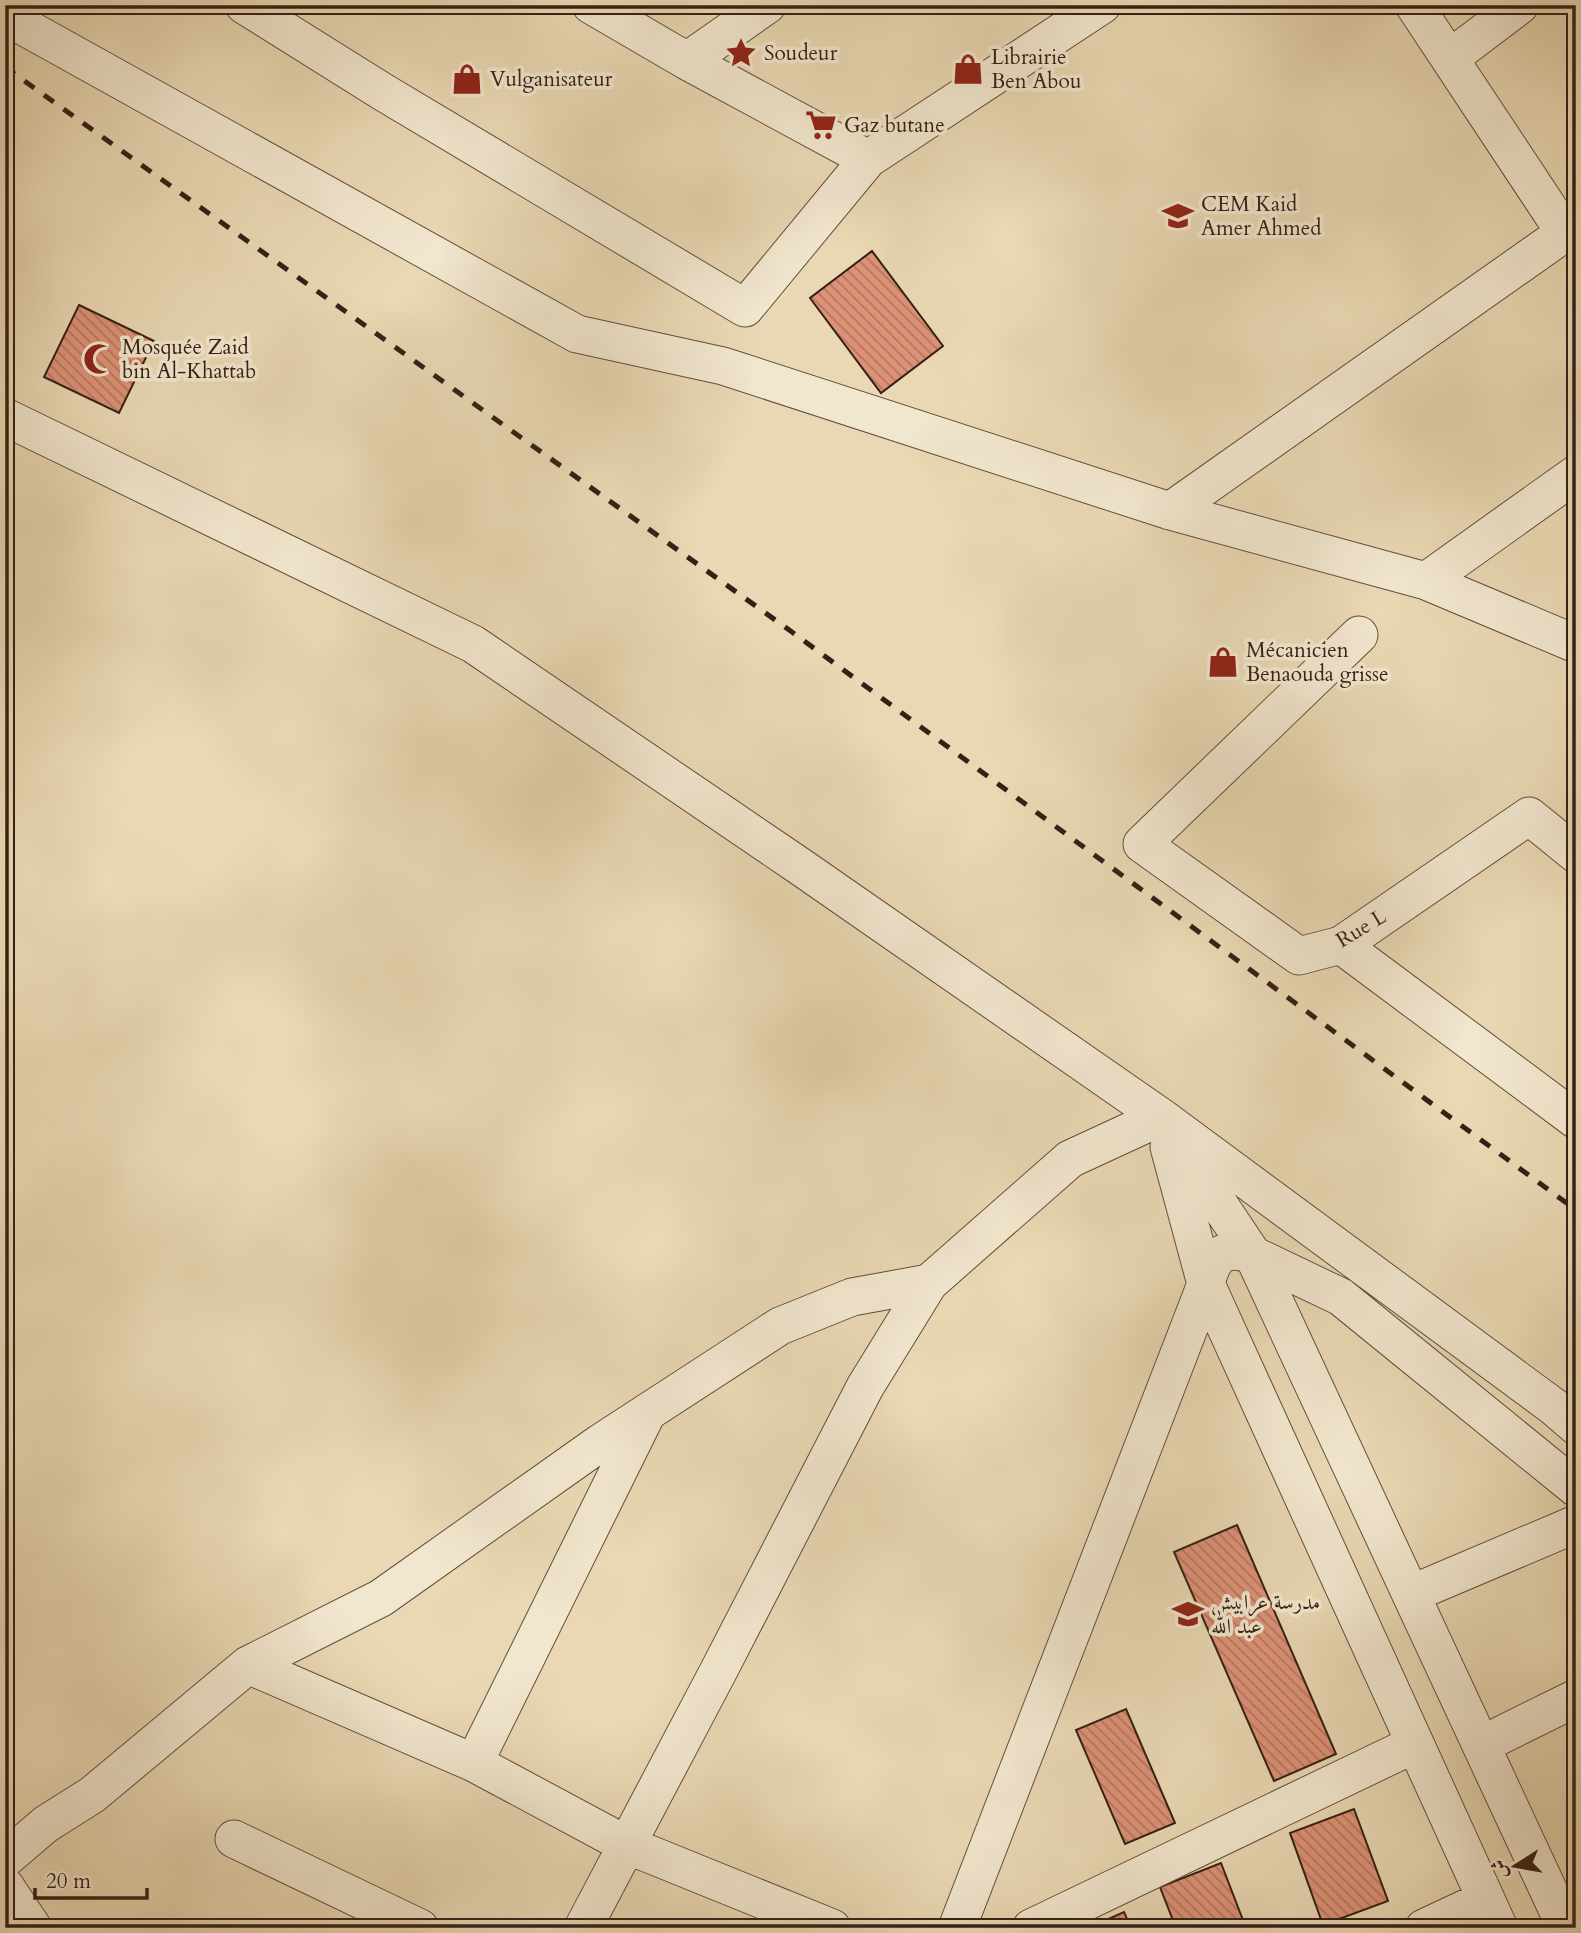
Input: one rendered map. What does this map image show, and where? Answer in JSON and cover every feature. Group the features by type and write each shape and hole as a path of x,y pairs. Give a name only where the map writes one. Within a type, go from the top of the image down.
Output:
{"street":[{"path":"244,5 383,92 745,307 868,159 1102,5"},
{"path":"590,5 868,159"},
{"path":"687,61 767,5"},
{"path":"1170,511 1570,229 1414,5"},
{"path":"1450,58 1520,5"},
{"path":"5,18 35,32 577,334 723,366 1170,511 1426,581 1576,644"},
{"path":"5,416 472,645 786,857 1161,1117 1554,1407 1576,1426"},
{"path":"1426,581 1576,474"},
{"name":"Rue L","path":"1359,635 1142,844 1299,956 1340,944 1528,816 1576,854"},
{"path":"1340,944 1576,1120"},
{"path":"1161,1117 1254,1255 1566,1928"},
{"path":"583,1928 865,1387 929,1283 1070,1159 1161,1117"},
{"path":"1161,1117 1206,1284 1493,1914 1424,1928"},
{"path":"957,1928 1206,1284 1211,1265 1224,1253 1239,1250 1254,1255 1341,1297 1576,1488"},
{"path":"5,1859 46,1824 92,1796 248,1665 381,1598 600,1443 780,1326 852,1297 929,1283"},
{"path":"474,1763 647,1413"},
{"path":"1411,1594 1576,1524"},
{"path":"248,1665 474,1763 627,1845 832,1928"},
{"path":"1481,1745 1576,1698"},
{"path":"1031,1928 1415,1744"},
{"path":"234,1839 402,1924"},
{"path":"5,1886 33,1928"}],"building":[{"path":"872,251 943,346 881,393 810,298"},
{"name":"Mosquée Zaid bin Al-Khattab","path":"79,305 154,341 119,413 44,377"},
{"path":"1237,1525 1336,1754 1274,1781 1174,1552"},
{"path":"1126,1709 1175,1823 1125,1844 1076,1730"},
{"path":"1354,1809 1388,1901 1323,1925 1290,1833"},
{"path":"1221,1863 1246,1928 1176,1928 1160,1887"},
{"path":"1124,1912 1131,1928 1088,1928"}],"railway":[{"path":"5,67 792,632 1576,1210"}],"place":[{"name":"Soudeur","path":"741,53"},
{"name":"Librairie Ben Abou","path":"968,69"},
{"name":"Vulganisateur","path":"467,79"},
{"name":"Gaz butane","path":"821,125"},
{"name":"CEM Kaid Amer Ahmed","path":"1178,216"},
{"name":"Mosquée Zaid bin Al-Khattab","path":"99,359"},
{"name":"Mécanicien Benaouda grisse","path":"1223,662"},
{"name":"مدرسة عرابيش عبد الله","path":"1188,1614"}]}
